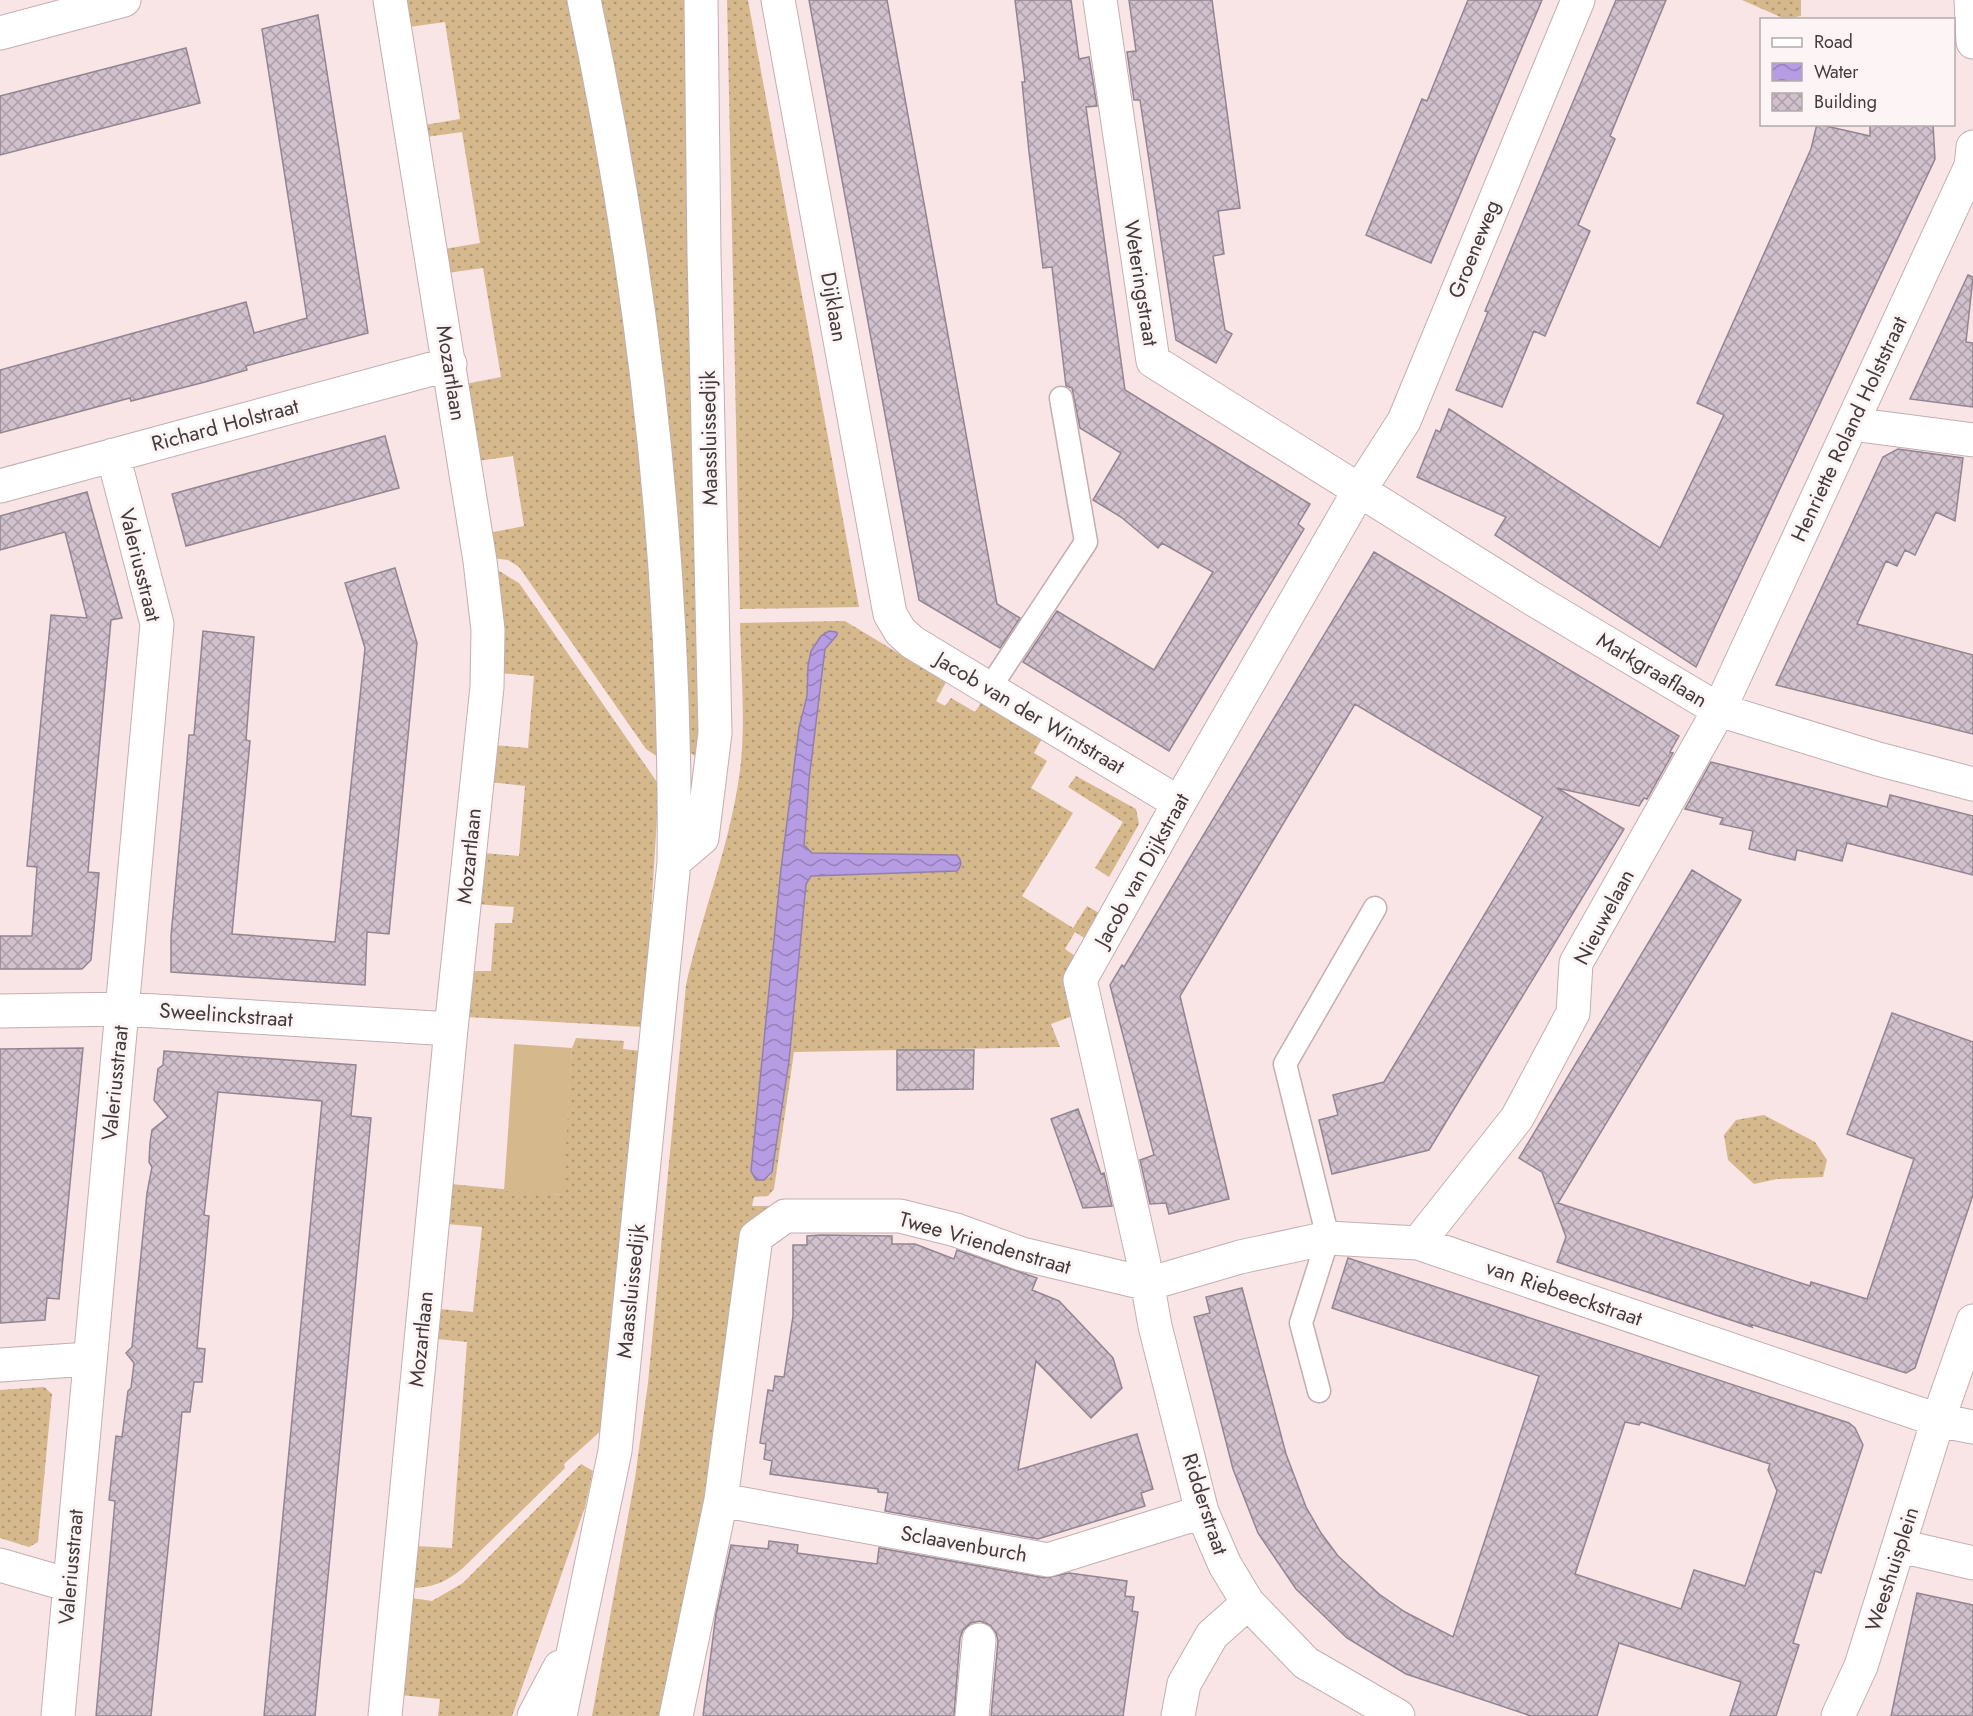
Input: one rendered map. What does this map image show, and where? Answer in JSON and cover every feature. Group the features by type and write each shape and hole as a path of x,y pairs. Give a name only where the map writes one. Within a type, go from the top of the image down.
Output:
{"street":[{"path":"0,33 124,0"},
{"name":"Mozartlaan","path":"385,1716 451,1029 487,687 488,630 450,364 390,0"},
{"name":"Maassluissedijk","path":"560,1716 615,1451 674,862 675,778 666,573 644,340 600,75 584,0"},
{"name":"Maassluissedijk","path":"674,862 702,838 715,733 704,254 701,0"},
{"name":"Dijklaan","path":"778,0 890,614"},
{"name":"Weteringstraat","path":"1100,0 1153,361 1359,491"},
{"name":"Groeneweg","path":"1359,491 1404,421 1578,0"},
{"path":"1971,0 1973,42"},
{"name":"Henriette Roland Holststraat","path":"1719,710 1971,166 1973,147"},
{"name":"Richard Holstraat","path":"0,486 450,364"},
{"path":"1852,424 1973,440"},
{"name":"Valeriusstraat","path":"58,1716 157,624 113,455"},
{"name":"Markgraaflaan","path":"1359,491 1719,710 1878,759 1973,783"},
{"name":"Jacob van Dijkstraat","path":"1148,1284 1080,981 1179,803 1359,491"},
{"name":"Jacob van der Wintstraat","path":"890,614 900,631 912,642 1179,803"},
{"name":"Nieuwelaan","path":"1418,1243 1517,1118 1574,1013 1576,963 1719,710"},
{"name":"Sweelinckstraat","path":"0,1011 123,1009 451,1029"},
{"name":"Twee Vriendenstraat","path":"721,1500 756,1237 785,1216 900,1216 956,1230 1022,1254 1148,1284"},
{"name":"van Riebeeckstraat","path":"1148,1284 1240,1257 1328,1238 1418,1243 1938,1420 1973,1427"},
{"name":"Ridderstraat","path":"1148,1284 1155,1326 1202,1512 1225,1565 1248,1603 1306,1663 1398,1716"},
{"name":"Weeshuisplein","path":"1838,1716 1861,1666 1938,1420 1973,1321"},
{"path":"0,1365 89,1359"},
{"path":"676,1716 721,1500"},
{"name":"Sclaavenburch","path":"721,1500 1048,1560 1202,1512"},
{"path":"1900,1546 1973,1563"},
{"path":"0,1564 69,1585"},
{"path":"1178,1716 1184,1684 1212,1635 1248,1603"},
{"path":"534,1716 576,1637"},
{"path":"972,1716 979,1640"}],"lane":[{"path":"989,689 1086,542 1061,398"},
{"path":"1319,1391 1301,1323 1328,1238 1285,1064 1375,908"}],"shaded area":[{"path":"405,0 571,0 633,366 655,583 658,757 646,749 519,567 508,560 492,558 489,533 524,526 513,456 477,461 465,384 501,377 483,268 447,273 444,249 480,243 462,132 426,137 424,125 460,119 445,22 409,27"},
{"path":"598,0 687,0 685,56 709,749 696,757 687,750 682,572 664,394"},
{"path":"727,0 748,0 859,607 740,609"},
{"path":"1742,0 1801,0 1801,16 1783,18"},
{"path":"494,568 519,583 659,785 644,1027 467,1017 471,971 491,971 495,923 512,923 514,907 477,904 483,853 519,856 525,786 490,782 494,745 528,748 534,676 500,673"},
{"path":"845,621 946,682 936,701 945,706 951,698 975,712 981,703 1041,740 1034,753 1047,761 1031,788 1073,813 1022,896 1073,928 1087,906 1104,916 1089,941 1075,932 1065,949 1078,958 1078,1014 1051,1024 1060,1047 794,1052 774,1189 768,1196 754,1197 752,1206 786,1206 761,1227 670,1716 592,1716 635,1478 648,1383 686,985 721,860 741,764 743,704 740,623","holes":["835,632 837,635 825,649 809,780 804,845 812,853 957,855 957,871 819,875 811,876 806,884 789,1061 772,1172 769,1177 751,1171 781,869 799,728 807,696 808,666"]},
{"path":"1076,776 1136,809 1139,824 1109,877 1095,868 1123,822 1068,787"},
{"path":"576,1038 624,1041 623,1049 641,1051 612,1313 603,1429 564,1464 565,1468 463,1568 439,1583 411,1588 416,1546 452,1548 467,1342 438,1339 439,1309 473,1312 482,1227 447,1224 451,1184 562,1195 572,1048"},
{"path":"514,1044 572,1048 563,1195 504,1191"},
{"path":"1764,1115 1815,1142 1827,1160 1823,1177 1777,1179 1754,1184 1728,1160 1724,1135 1736,1120"},
{"path":"44,1387 52,1394 38,1542 29,1547 0,1538 0,1390"},
{"path":"581,1464 593,1471 585,1507 512,1716 438,1716 440,1699 401,1695 411,1598 432,1601 463,1583"}],"water":[{"path":"829,631 836,632 837,635 825,649 809,780 804,845 812,853 957,855 961,865 957,871 811,876 806,884 789,1061 772,1172 764,1180 756,1180 751,1171 781,869 799,728 807,696 811,651 821,636"}],"building":[{"path":"809,0 887,0 997,604 1020,618 1000,648 919,600"},
{"path":"1015,0 1071,0 1079,59 1089,57 1097,106 1086,107 1125,390 1310,504 1298,524 1304,529 1169,751 1023,662 1057,611 1154,670 1213,572 1162,543 1158,548 1121,517 1093,500 1121,453 1080,428 1072,388 1066,386 1052,267 1043,268 1029,152 1022,82 1025,82"},
{"path":"1129,0 1212,0 1240,208 1218,211 1224,254 1213,256 1225,330 1232,334 1216,363 1176,340 1140,100 1134,100 1127,52 1136,51"},
{"path":"1468,0 1542,0 1431,263 1366,235 1422,99 1427,101"},
{"path":"1616,0 1666,0 1610,136 1615,139 1578,225 1590,231 1545,336 1534,331 1502,407 1456,390 1488,312 1485,311"},
{"path":"318,15 368,333 246,366 247,370 205,382 131,401 130,398 0,433 0,370 246,302 254,333 307,318 262,29"},
{"path":"186,48 200,103 0,155 0,96"},
{"path":"1817,126 1870,136 1870,126 1933,126 1935,159 1696,667 1495,535 1506,517 1417,477 1436,430 1440,432 1449,409 1660,548 1724,415 1697,403 1811,149"},
{"path":"1968,275 1973,277 1966,342 1973,343 1973,407 1910,399"},
{"path":"385,436 399,488 186,546 172,494"},
{"path":"1898,449 1963,458 1955,521 1936,512 1915,555 1905,550 1897,566 1886,561 1857,624 1973,655 1973,734 1776,685 1883,457"},
{"path":"87,492 122,618 111,620 88,872 99,873 91,960 82,969 0,969 0,936 32,936 37,867 27,866 51,615 87,618 65,532 0,550 0,516"},
{"path":"1374,552 1679,736 1670,752 1673,753 1647,799 1644,798 1639,806 1557,788 1624,829 1429,1150 1332,1174 1319,1120 1338,1115 1333,1095 1384,1082 1543,817 1355,704 1180,996 1229,1199 1169,1214 1166,1203 1150,1204 1140,1160 1154,1155 1110,985 1122,965 1124,967"},
{"path":"395,568 417,643 389,934 367,932 365,985 171,972 171,936 189,735 194,735 203,631 254,637 246,740 250,741 232,934 335,942 365,648 345,583"},
{"path":"1711,762 1887,807 1890,795 1973,816 1973,875 1847,843 1842,861 1797,850 1795,860 1749,849 1753,831 1720,824 1723,818 1685,809"},
{"path":"1692,870 1741,900 1558,1203 1810,1286 1811,1282 1867,1299 1914,1159 1847,1134 1892,1013 1973,1042 1973,1195 1915,1368 1906,1373 1750,1324 1752,1327 1557,1262 1566,1237 1542,1172 1519,1158"},
{"path":"83,1048 59,1299 47,1298 45,1320 0,1323 0,1049"},
{"path":"897,1050 974,1050 973,1089 897,1090"},
{"path":"164,1051 356,1065 351,1116 371,1118 315,1716 264,1716 322,1101 218,1092 204,1215 209,1216 197,1348 205,1349 202,1382 194,1382 190,1412 182,1412 151,1716 96,1716 115,1501 109,1500 116,1436 122,1437 134,1363 126,1353 132,1347 147,1193 152,1167 149,1162 150,1143 152,1130 168,1117 154,1100 158,1069 163,1065"},
{"path":"1078,1109 1101,1174 1104,1173 1112,1206 1083,1208 1051,1119"},
{"path":"807,1236 892,1236 892,1244 915,1244 954,1259 957,1250 1037,1278 1032,1290 1059,1301 1113,1358 1122,1388 1091,1418 1036,1361 1018,1470 1137,1434 1153,1489 1141,1493 1145,1506 1038,1539 885,1511 888,1493 878,1492 878,1489 770,1474 772,1461 764,1459 766,1444 760,1443 768,1390 773,1391 775,1376 784,1377 793,1316 793,1245 807,1245"},
{"path":"1348,1258 1849,1423 1855,1428 1863,1445 1821,1573 1815,1571 1793,1643 1799,1645 1776,1716 1730,1716 1741,1682 1619,1643 1597,1716 1531,1716 1406,1674 1347,1638 1296,1589 1258,1533 1233,1469 1194,1317 1210,1313 1206,1297 1242,1288 1286,1454 1306,1507 1321,1533 1338,1556 1379,1594 1405,1612 1453,1637 1539,1376 1332,1308","holes":["1625,1422 1639,1425 1641,1422 1770,1464 1768,1470 1777,1491 1745,1586 1694,1570 1681,1609 1575,1574"]},
{"path":"769,1541 798,1545 797,1553 877,1564 879,1548 1045,1578 1069,1573 1127,1581 1125,1596 1134,1597 1132,1611 1138,1612 1123,1716 991,1716 998,1641 990,1625 980,1621 971,1623 963,1630 960,1638 954,1716 703,1716 716,1614 731,1545 768,1549"},
{"path":"1917,1593 1973,1605 1973,1716 1891,1716"}]}
